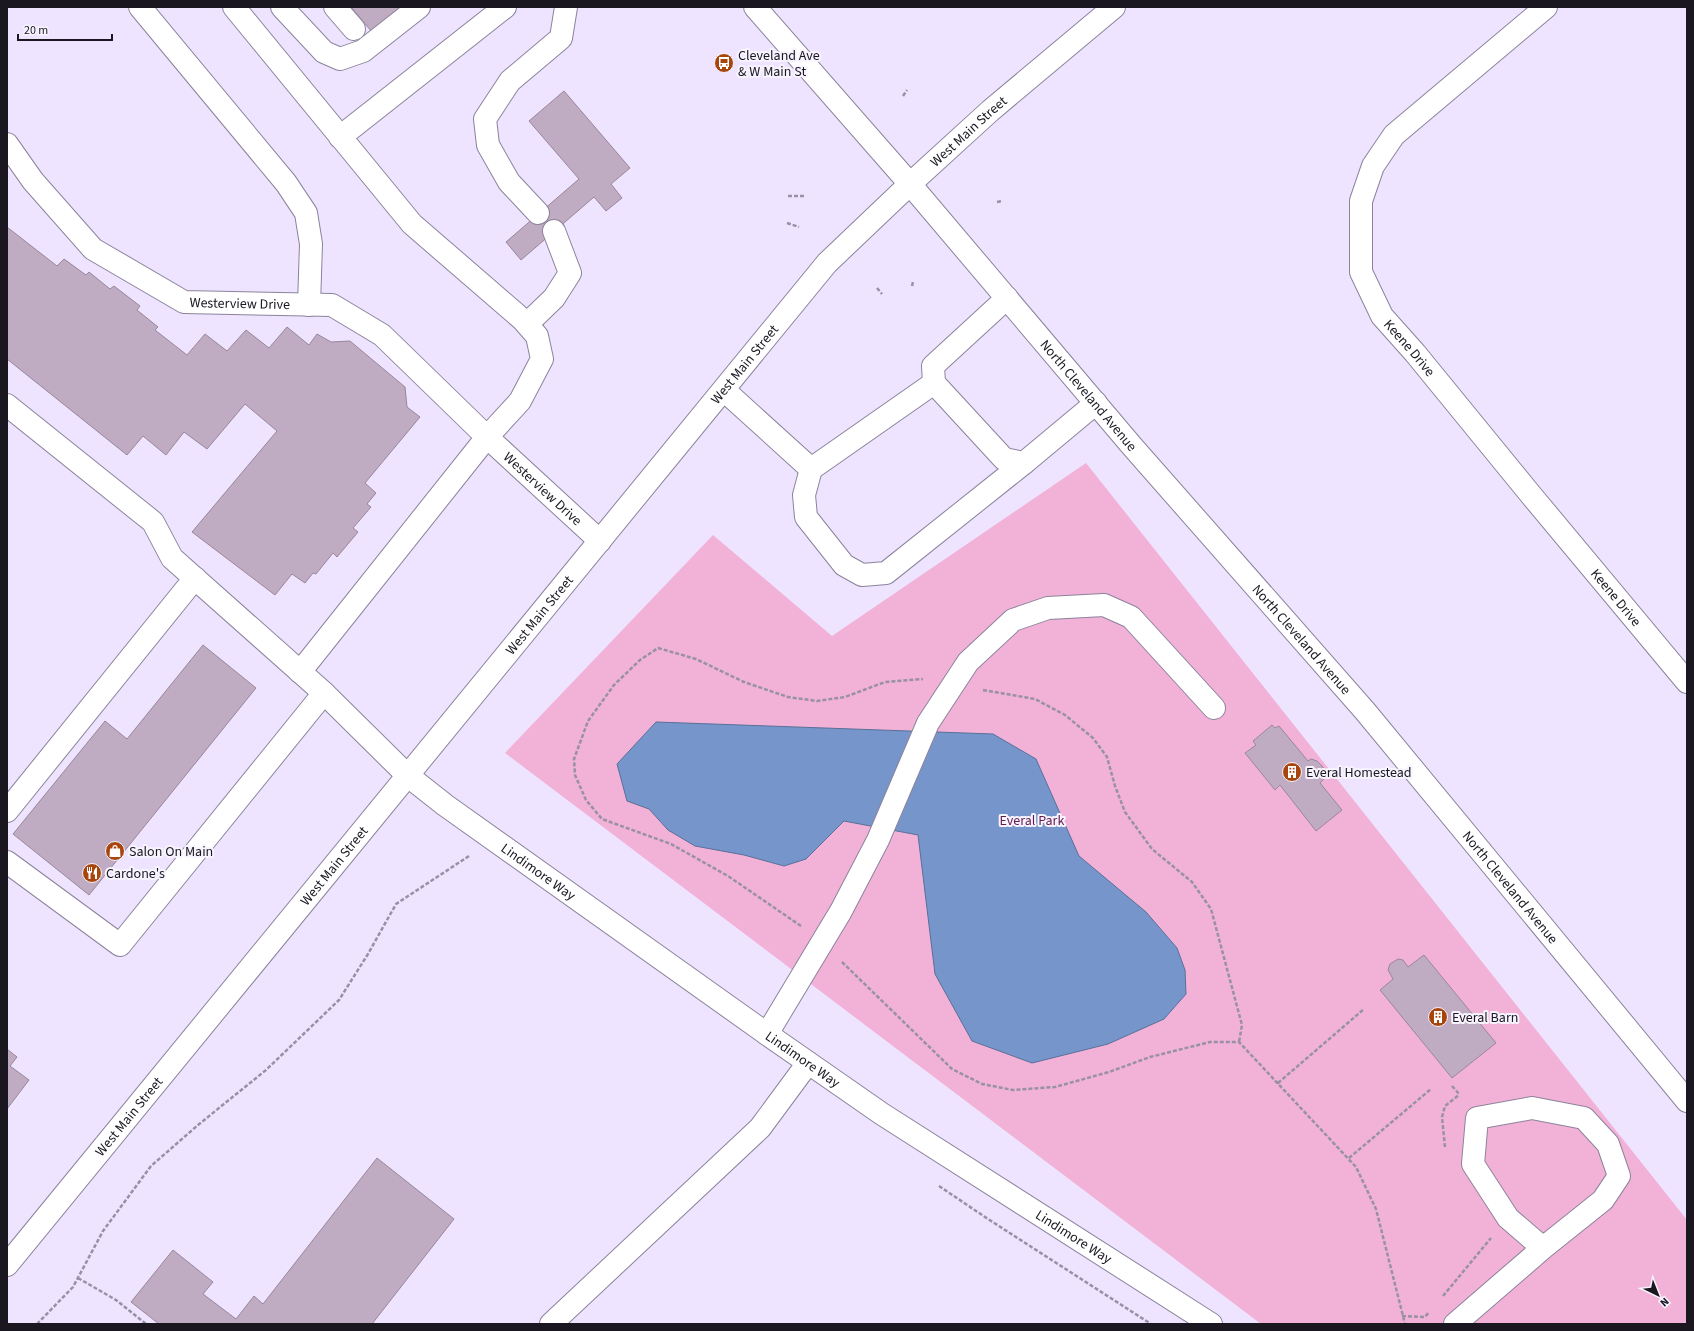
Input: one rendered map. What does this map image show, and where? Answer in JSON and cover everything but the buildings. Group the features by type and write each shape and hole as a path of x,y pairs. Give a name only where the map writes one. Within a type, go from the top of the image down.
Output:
{"street":[{"path":"140,7 286,183 306,213 311,244 310,305"},
{"path":"234,7 412,224 527,324 537,336 542,359 520,401 486,437 300,672"},
{"path":"282,7 324,52 340,59 363,51 419,7"},
{"path":"335,7 354,29"},
{"path":"340,137 505,7"},
{"path":"538,213 509,182 488,145 485,119 510,81 561,38 566,7"},
{"name":"North Cleveland Avenue","path":"755,7 910,184 1096,403 1365,711 1687,1101"},
{"name":"West Main Street","path":"7,1265 827,263 990,111 1114,7"},
{"name":"Keene Drive","path":"1546,7 1394,135 1373,166 1361,201 1361,272 1382,316 1415,353 1530,495 1687,682"},
{"name":"Westerview Drive","path":"7,144 33,182 93,249 184,302 332,305 382,335 486,437 600,541"},
{"path":"527,324 554,298 570,273 554,232"},
{"path":"1007,298 933,366 934,383 1004,459 1024,463"},
{"path":"934,383 811,469 804,495 806,517 844,565 862,575 886,573 1024,463 1096,403"},
{"path":"724,390 811,469"},
{"name":"Lindimore Way","path":"7,405 152,522 172,558 324,693 407,776 767,1034 882,1114 1211,1324"},
{"path":"7,811 194,578"},
{"path":"767,1034 841,911 878,840 928,723 968,662 1013,620 1048,608 1104,605 1131,617 1214,708"},
{"path":"7,862 120,945 324,693"},
{"path":"551,1324 760,1128 808,1063"},
{"path":"1455,1324 1543,1248 1603,1200 1619,1176 1608,1144 1584,1118 1532,1108 1477,1118 1473,1164 1508,1218 1543,1248"}],"path":[{"path":"904,96 907,90"},
{"path":"788,196 804,196"},
{"path":"997,202 1003,201"},
{"path":"787,224 799,227"},
{"path":"912,286 913,282"},
{"path":"877,288 882,294"},
{"path":"1239,1042 1242,1025 1211,909 1192,882 1152,849 1125,812 1114,786 1107,757 1093,738 1066,716 1035,699 922,679 884,682 845,697 818,701 788,697 744,682 696,660 658,648 640,660 614,685 588,721 574,759 575,775 586,800 602,819 671,844 728,876 823,941 835,956 952,1069 982,1084 1013,1090 1055,1087 1109,1072 1150,1056 1210,1042 1239,1042 1356,1167 1376,1209 1404,1324"},
{"path":"37,1324 73,1287 103,1231 151,1166 198,1124 266,1070 339,1000 368,954 396,904 471,855"},
{"path":"1278,1083 1364,1009"},
{"path":"1349,1158 1431,1089"},
{"path":"937,1184 988,1219 1151,1324"},
{"path":"1439,1300 1495,1233"},
{"path":"78,1278 116,1300 146,1324"},
{"path":"1402,1316 1425,1317 1430,1312"}],"green space":[{"name":"Everal Park","path":"1086,463 1687,1220 1687,1324 1261,1324 505,753 713,535 832,636"}],"water":[{"path":"656,722 993,734 1036,759 1079,856 1146,912 1177,948 1185,970 1186,994 1164,1019 1108,1044 1032,1063 972,1041 935,974 918,835 844,821 806,859 784,866 744,855 695,846 668,830 649,809 627,801 617,764"}],"place":[{"name":"Cleveland Ave & W Main St","path":"724,63"},
{"name":"Everal Homestead","path":"1292,772"},
{"name":"Salon On Main","path":"115,851"},
{"name":"Cardone's","path":"92,873"},
{"name":"Everal Barn","path":"1438,1017"}]}
